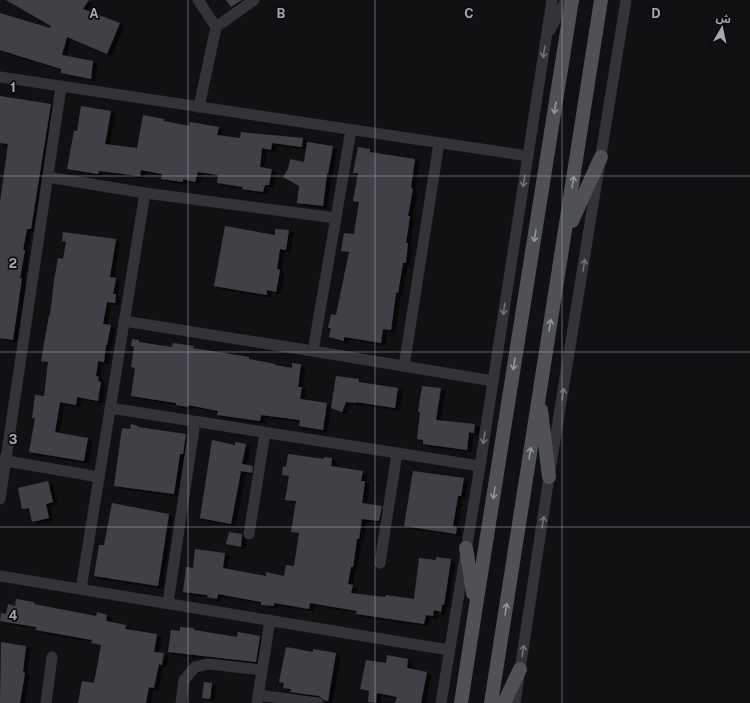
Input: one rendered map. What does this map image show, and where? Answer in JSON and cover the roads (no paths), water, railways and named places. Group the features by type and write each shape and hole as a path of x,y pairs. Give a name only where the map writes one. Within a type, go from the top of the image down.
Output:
{"main road":[{"path":"461,703 572,0"},
{"path":"491,703 601,0"},
{"path":"564,238 601,157"},
{"path":"539,392 549,478"},
{"path":"466,548 475,612"},
{"path":"504,703 520,669"}],"street":[{"path":"198,0 216,26"},
{"path":"199,107 216,26 254,0"},
{"path":"441,703 480,466 552,0"},
{"path":"546,37 566,0"},
{"path":"515,703 549,478 626,0"},
{"path":"0,77 528,156"},
{"path":"0,499 3,460 61,86"},
{"path":"313,351 351,130"},
{"path":"404,366 439,143"},
{"path":"48,177 336,218"},
{"path":"81,589 145,192"},
{"path":"124,321 493,381"},
{"path":"110,408 480,466"},
{"path":"168,603 195,422"},
{"path":"249,534 265,433"},
{"path":"380,563 397,453"},
{"path":"3,460 99,477"},
{"path":"0,576 449,650"},
{"path":"270,620 258,699 318,703"},
{"path":"46,703 52,657"},
{"path":"181,703 184,680 195,668 209,664 262,670"}]}
